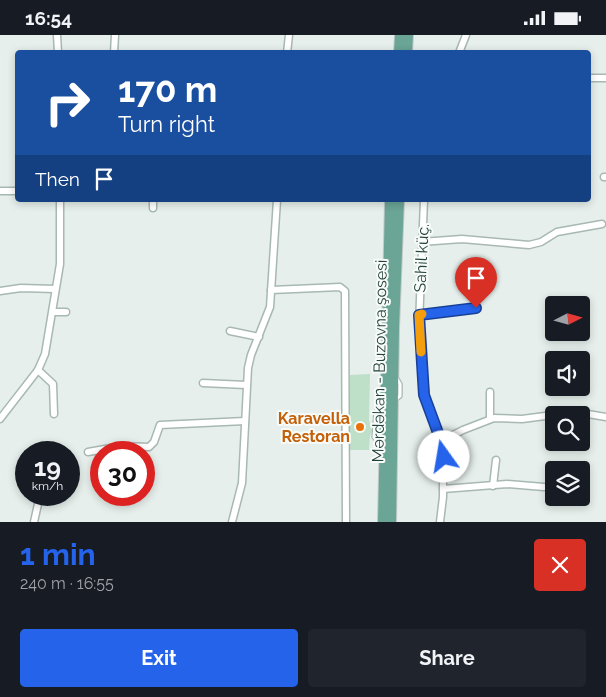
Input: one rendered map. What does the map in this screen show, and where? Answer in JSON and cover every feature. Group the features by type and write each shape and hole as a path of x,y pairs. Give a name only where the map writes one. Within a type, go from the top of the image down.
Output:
{"main road":[{"path":"399,50 400,35"},
{"path":"407,50 408,35"},
{"name":"Mərdəkan - Buzovna şosesi","path":"390,202 389,403 391,522"},
{"name":"Mərdəkan - Buzovna şosesi","path":"383,522 384,447 393,375 399,202"}],"street":[{"path":"57,35 58,50"},
{"path":"114,50 115,35"},
{"path":"288,50 289,35"},
{"path":"460,50 466,35"},
{"path":"591,78 606,78"},
{"path":"0,191 15,191"},
{"path":"1,416 38,370 45,354 54,312 55,289 60,264 60,202"},
{"path":"153,202 153,208"},
{"path":"232,522 242,490 246,385 251,355 269,313 278,202"},
{"name":"Sahil küç.","path":"424,202 419,315 424,395 441,441 443,489 440,522"},
{"path":"421,242 462,239 529,245 541,242 557,231 602,225"},
{"path":"0,291 22,287 55,289"},
{"path":"272,290 340,287 345,291 346,522"},
{"path":"419,315 476,308"},
{"path":"54,312 66,313"},
{"path":"230,331 259,337"},
{"path":"38,370 54,384 54,414"},
{"path":"203,383 246,385"},
{"path":"490,392 490,419"},
{"path":"441,441 490,419 522,419 576,412 606,417"},
{"path":"88,452 115,447 150,447 154,442 160,425 245,421"},
{"path":"493,486 496,460"},
{"path":"443,489 507,484 544,487"},
{"path":"34,522 38,506"}],"green space":[{"path":"370,374 369,420 372,431 369,450 348,450 350,375"}],"slow traffic":[{"path":"421,352 419,315 422,314"}],"place":[{"name":"Karavella Restoran","path":"360,427"}],"route":[{"path":"444,457 441,441 424,395 419,315 476,308"}]}
